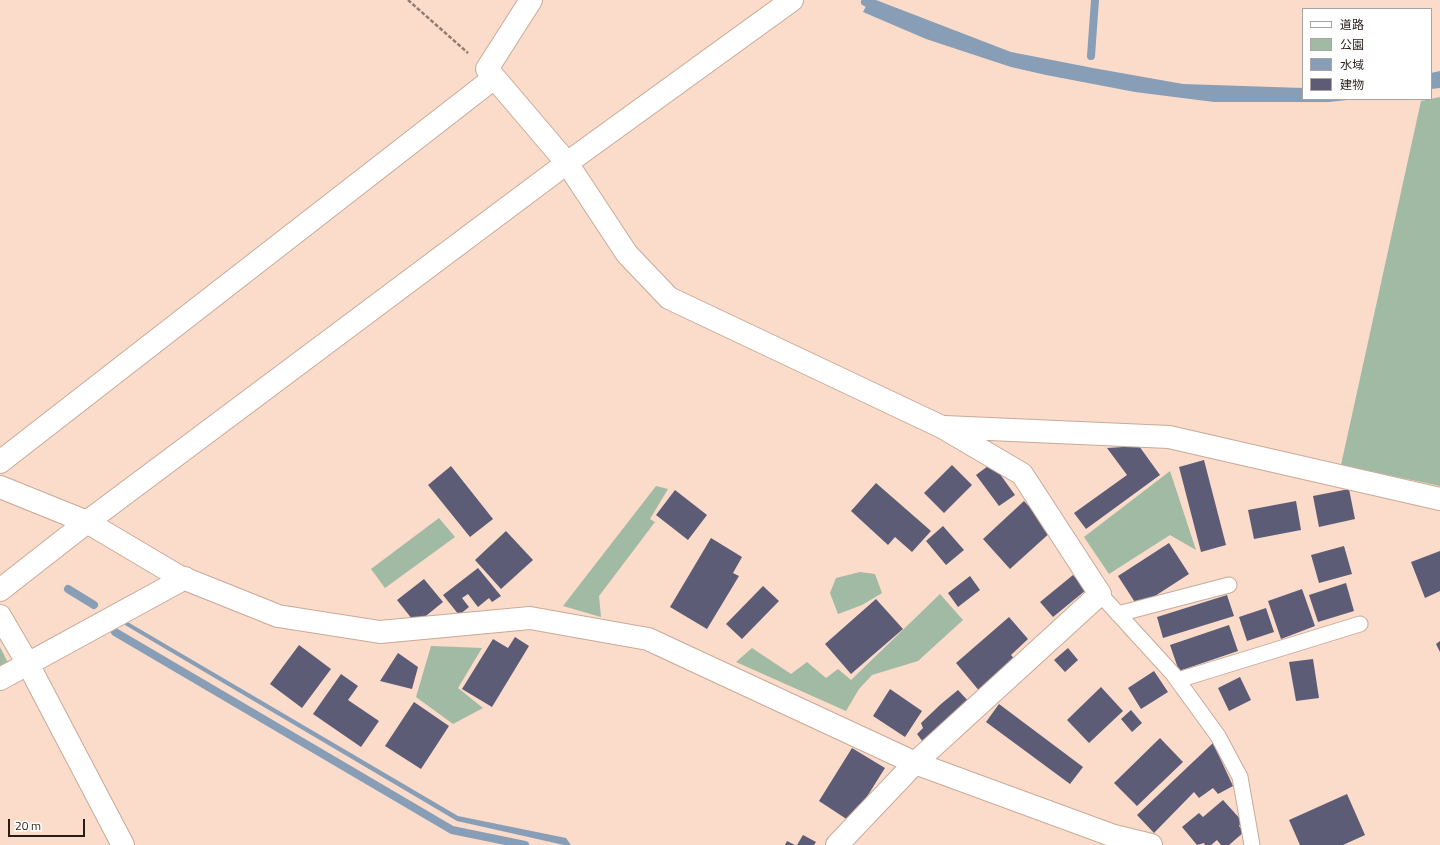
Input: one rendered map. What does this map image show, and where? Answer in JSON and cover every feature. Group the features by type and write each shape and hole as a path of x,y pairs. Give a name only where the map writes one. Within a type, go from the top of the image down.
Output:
{"street":[{"path":"0,462 490,73 531,0"},
{"path":"0,590 87,522 568,163 792,0"},
{"path":"490,73 568,163 627,254 669,298 942,427 1022,474 1100,594 915,763 837,845"},
{"path":"942,427 1170,437 1440,499"},
{"path":"0,486 87,522 178,576 278,616 380,632 530,618 648,639 915,763 1114,836 1151,845"},
{"path":"0,679 185,578"},
{"path":"0,616 28,664 123,845"}],"lane":[{"path":"1118,614 1229,585"},
{"path":"1100,594 1178,680 1218,736 1240,777 1252,845"},
{"path":"1178,680 1360,624"}],"path":[{"path":"408,0 490,73"}],"green space":[{"path":"1440,97 1440,486 1341,465 1421,101 1432,100 1432,99"},
{"path":"1170,471 1196,550 1170,535 1109,574 1084,537"},
{"path":"656,486 668,489 650,519 655,522 599,596 601,617 563,606"},
{"path":"439,518 455,537 385,588 371,569"},
{"path":"860,572 875,574 882,593 862,605 838,614 830,593 836,578"},
{"path":"940,594 963,620 918,661 872,675 859,689 846,711 736,662 752,648 791,674 807,662 826,678 838,669 851,680"},
{"path":"431,646 482,648 458,688 483,708 453,724 416,697"},
{"path":"0,647 8,663 0,667"}],"water":[{"path":"869,0 876,0 1011,52 1183,84 1302,88 1302,100 1347,100 1329,102 1214,102 1135,92 1011,67 926,39 863,12"},
{"path":"1440,71 1440,88 1432,89 1432,73"},
{"path":"126,621 458,816 566,838 571,845 564,845 457,821 125,625"}],"building":[{"path":"1139,446 1160,475 1086,529 1074,513 1127,475 1107,448"},
{"path":"1204,460 1226,545 1201,552 1179,467"},
{"path":"992,463 1015,495 999,506 976,475"},
{"path":"952,465 972,485 944,513 924,493"},
{"path":"451,466 493,519 470,537 428,485"},
{"path":"876,483 931,531 912,552 895,537 888,545 851,511"},
{"path":"1349,489 1355,519 1319,527 1313,496"},
{"path":"675,490 707,515 688,540 656,515"},
{"path":"1024,501 1052,531 1010,569 983,539"},
{"path":"1296,501 1301,530 1254,539 1248,510"},
{"path":"943,526 964,550 946,565 926,541"},
{"path":"506,531 533,560 501,589 475,560"},
{"path":"711,538 742,557 733,573 739,576 707,629 670,607"},
{"path":"1169,543 1189,574 1138,607 1118,576"},
{"path":"1344,546 1352,574 1319,583 1311,555"},
{"path":"1440,551 1440,591 1425,598 1411,562"},
{"path":"478,568 501,596 492,602 489,598 478,607 468,594 462,598 469,607 459,615 443,595"},
{"path":"1073,575 1086,590 1053,617 1040,602"},
{"path":"970,576 980,590 958,607 948,593"},
{"path":"424,579 443,602 416,624 397,600"},
{"path":"1346,583 1354,611 1318,622 1309,595"},
{"path":"763,586 779,601 742,639 726,624"},
{"path":"1302,589 1315,626 1281,639 1268,601"},
{"path":"1227,595 1234,616 1163,638 1157,617"},
{"path":"876,599 903,629 851,674 825,644"},
{"path":"1266,608 1274,632 1247,641 1239,617"},
{"path":"1009,617 1028,639 1011,655 1017,662 981,693 956,663"},
{"path":"1229,625 1238,651 1179,671 1170,645"},
{"path":"515,637 529,646 492,707 462,689 493,639 508,648"},
{"path":"1440,641 1440,652 1436,644"},
{"path":"299,645 331,669 302,708 270,684"},
{"path":"1068,648 1078,660 1065,672 1054,660"},
{"path":"398,653 418,667 412,689 380,681"},
{"path":"1313,659 1319,698 1296,701 1289,662"},
{"path":"1154,671 1168,692 1141,709 1128,688"},
{"path":"341,674 358,686 348,700 379,721 361,747 313,714"},
{"path":"1240,677 1251,700 1229,711 1218,688"},
{"path":"1101,687 1123,711 1089,743 1067,720"},
{"path":"890,689 922,711 905,737 873,716"},
{"path":"958,690 971,704 926,746 917,734 923,728 921,723"},
{"path":"414,702 449,726 421,769 385,746"},
{"path":"999,704 1083,767 1070,784 986,722"},
{"path":"1131,710 1142,723 1132,732 1121,719"},
{"path":"1160,738 1183,762 1137,806 1114,783"},
{"path":"1213,743 1233,786 1218,794 1213,788 1199,798 1194,792 1154,833 1137,815"},
{"path":"852,748 885,768 851,822 819,801"},
{"path":"1347,794 1365,835 1343,845 1300,845 1289,820"},
{"path":"1223,800 1242,821 1239,826 1244,832 1229,845 1221,845 1217,840 1211,845 1205,845 1204,843 1197,845 1182,827 1199,813 1203,817"},
{"path":"803,835 816,842 814,845 797,845"},
{"path":"787,841 795,845 785,845"}],"waterway":[{"path":"1091,56 1095,0"},
{"path":"865,2 877,8"},
{"path":"68,589 94,605"},
{"path":"115,632 452,830 525,845"}]}
